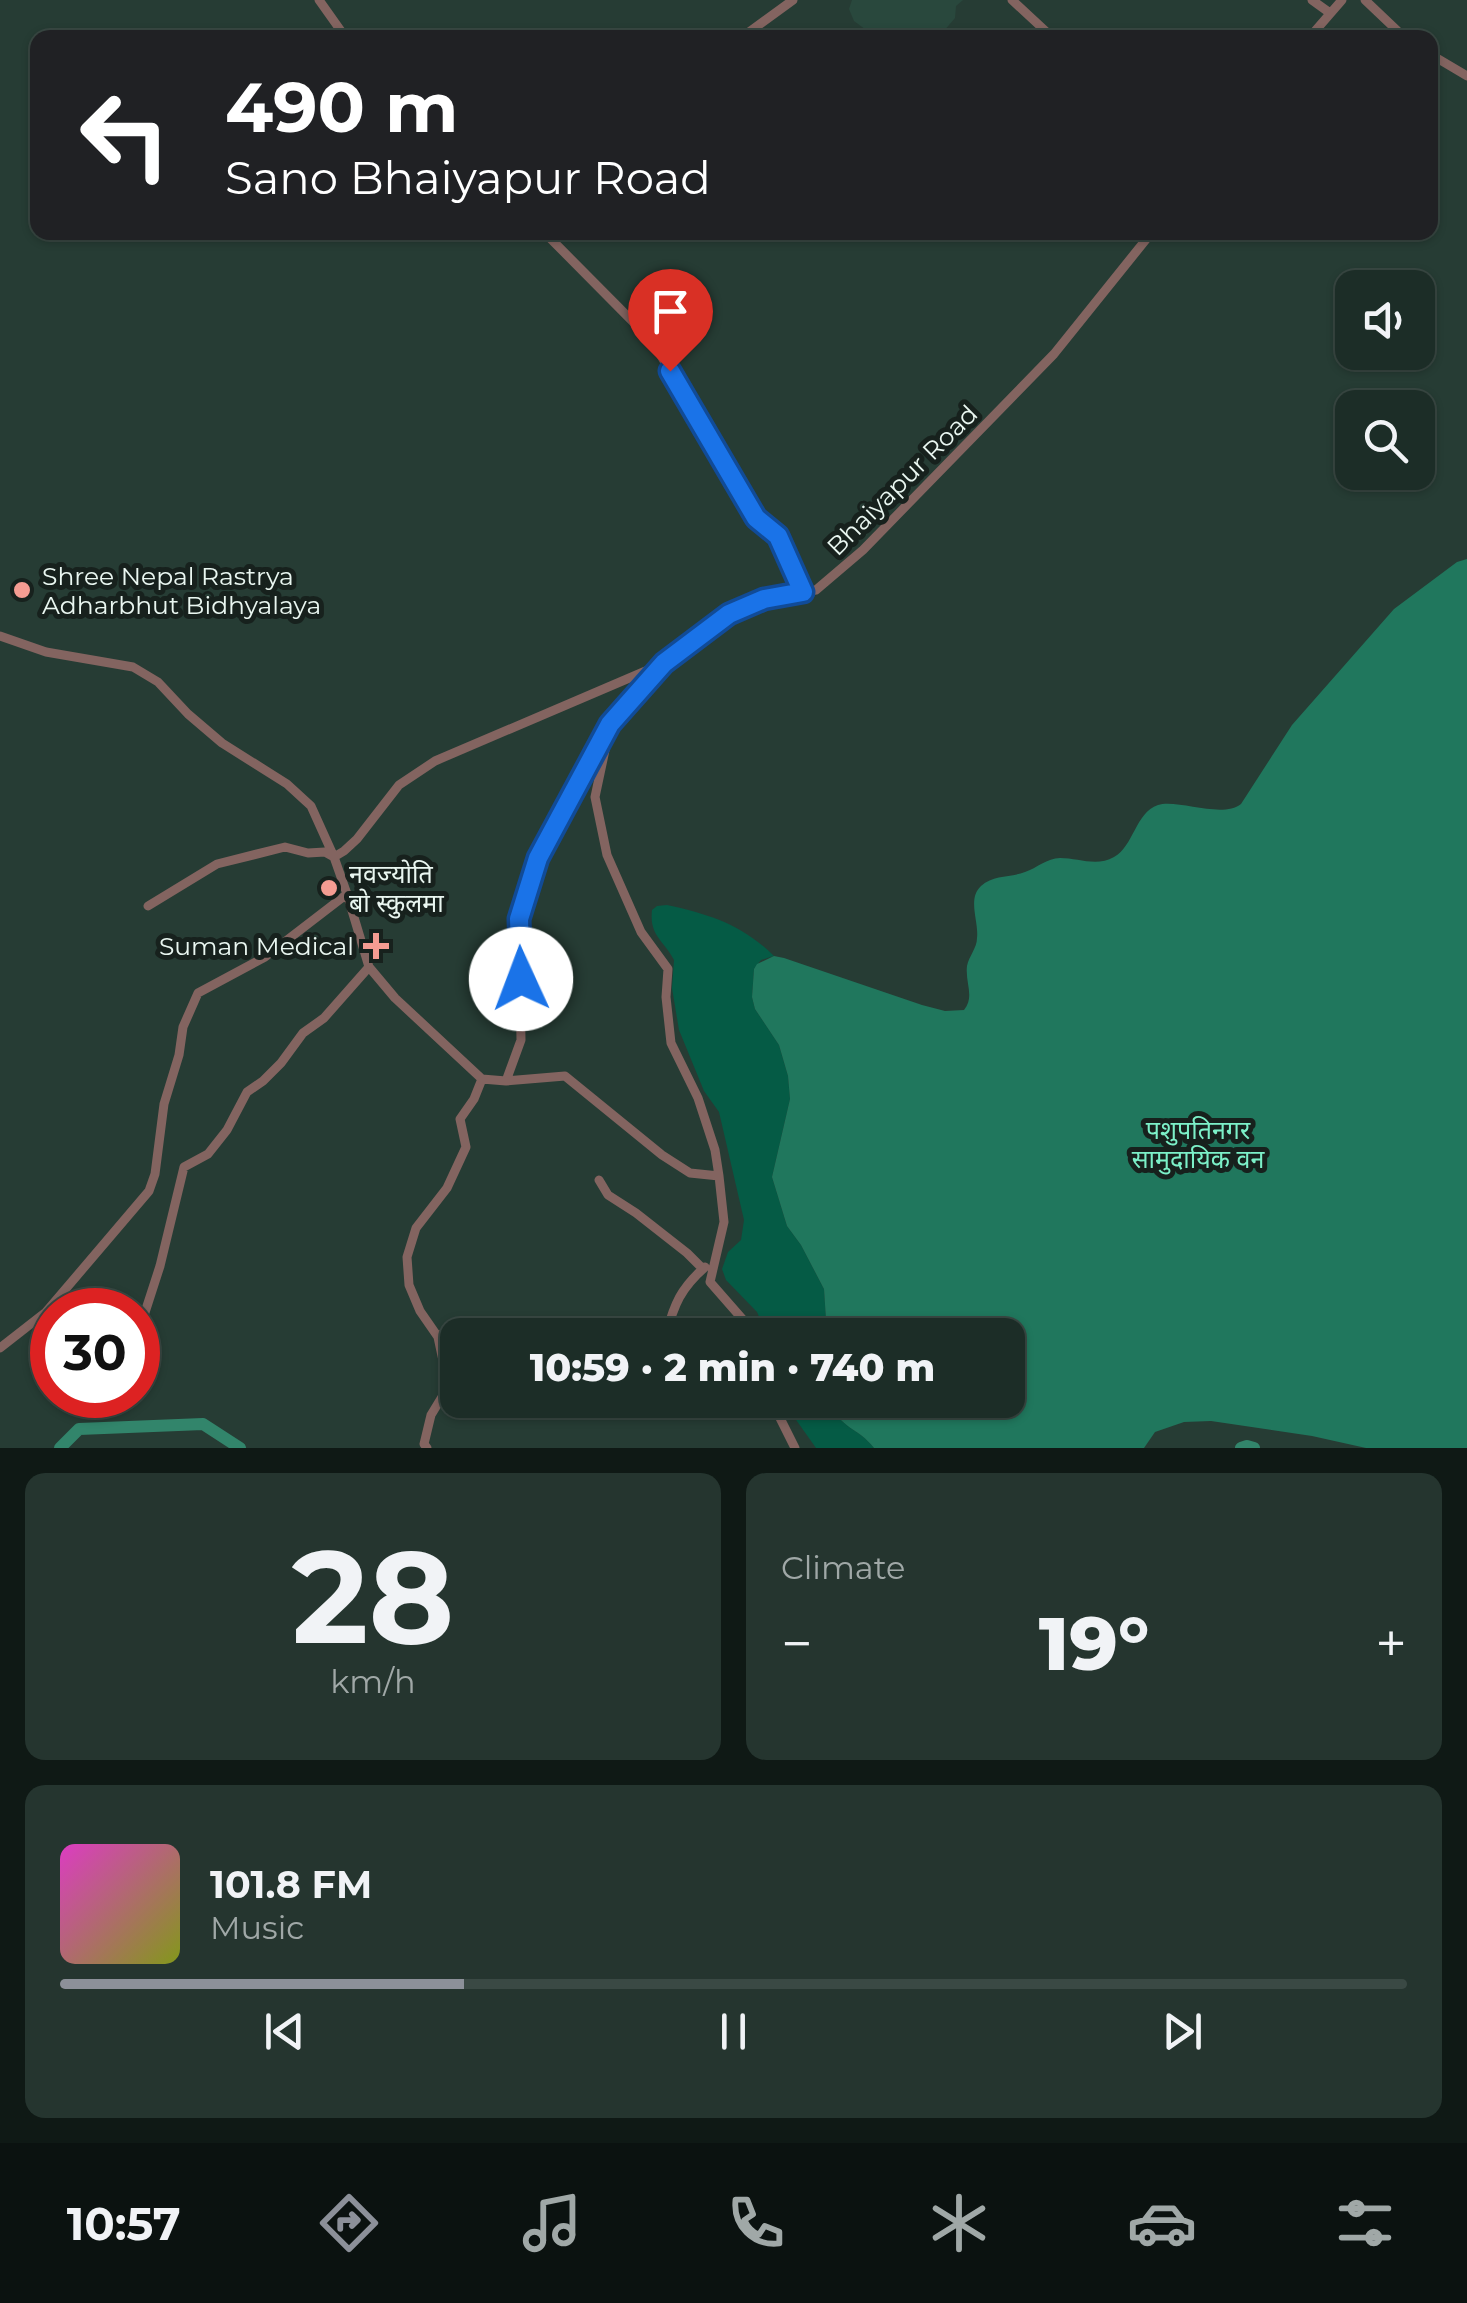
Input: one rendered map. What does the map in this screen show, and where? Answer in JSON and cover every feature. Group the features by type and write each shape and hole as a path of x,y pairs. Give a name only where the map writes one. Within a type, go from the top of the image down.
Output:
{"street":[{"path":"318,0 340,30"},
{"path":"752,30 793,0"},
{"path":"1012,0 1044,30"},
{"path":"1312,0 1330,13"},
{"path":"1316,30 1342,0"},
{"path":"1365,0 1397,30"},
{"path":"1438,59 1467,76"},
{"path":"551,240 653,342 756,518 778,536 803,592"},
{"path":"554,243 557,240"},
{"name":"Bhaiyapur Road","path":"506,1081 521,1040 519,919 539,856 610,724 664,663 729,614 764,599 816,590 863,550 1054,354 1146,240"},
{"path":"0,636 46,652 133,668 158,682 222,743 287,784 311,806 334,856 369,967 395,998 482,1078 506,1081 565,1076 662,1155 690,1172 719,1176"},
{"path":"334,856 357,839 399,786 435,761 664,663"},
{"path":"610,724 594,797 606,855 640,932 668,970 666,997 671,1043 698,1098 719,1176 724,1222 710,1282 741,1318"},
{"path":"148,906 217,864 285,847 334,856"},
{"path":"0,1348 46,1312 148,1191 156,1174 164,1104 183,1028 198,992 265,957 347,894"},
{"path":"153,1288 184,1166 208,1154 228,1130 247,1092 281,1063 302,1033 324,1018 369,967"},
{"path":"427,1448 424,1444 431,1415 445,1392 445,1370 438,1337 420,1311 409,1285 406,1256 416,1228 447,1188 466,1147 460,1119 482,1078"},
{"path":"598,1180 608,1196 636,1213 703,1269"},
{"path":"670,1318 686,1284 715,1258"},
{"path":"780,1418 796,1448"}],"shaded area":[{"path":"852,0 963,0 945,30 866,30 854,21 849,9"}],"green space":[{"name":"पशुपतिनगर सामुदायिक वन","path":"1467,559 1467,1448 1366,1448 1211,1421 1184,1422 1155,1432 1144,1448 874,1448 839,1418 1025,1418 1025,1318 826,1318 824,1289 787,1226 772,1177 790,1099 779,1045 755,1009 752,997 757,964 774,956 784,958 922,1005 945,1011 964,1010 969,995 967,966 977,942 975,897 981,886 1055,858 1108,860 1121,852 1144,815 1158,805 1223,810 1241,804 1292,725 1394,609 1457,562"},
{"path":"657,906 697,912 725,922 774,956 761,960 754,969 752,997 755,1009 779,1045 788,1076 790,1099 772,1177 787,1226 824,1289 826,1318 760,1318 726,1280 722,1269 728,1252 741,1240 744,1220 719,1112 704,1091 679,1030 672,988 674,960 653,926 652,910"},
{"path":"795,1418 839,1418 874,1448 816,1448"}],"waterway":[{"path":"60,1448 79,1429 203,1424 240,1448"},
{"path":"1241,1448 1254,1448"}],"place":[{"name":"Shree Nepal Rastrya Adharbhut Bidhyalaya","path":"22,590"},
{"name":"नवज्याेति बाे स्कुलमा","path":"329,888"},
{"name":"Suman Medical","path":"376,946"}],"route":[{"path":"521,979 519,919 538,858 610,724 664,663 729,614 764,599 803,592 778,536 756,518 670,371"}]}
